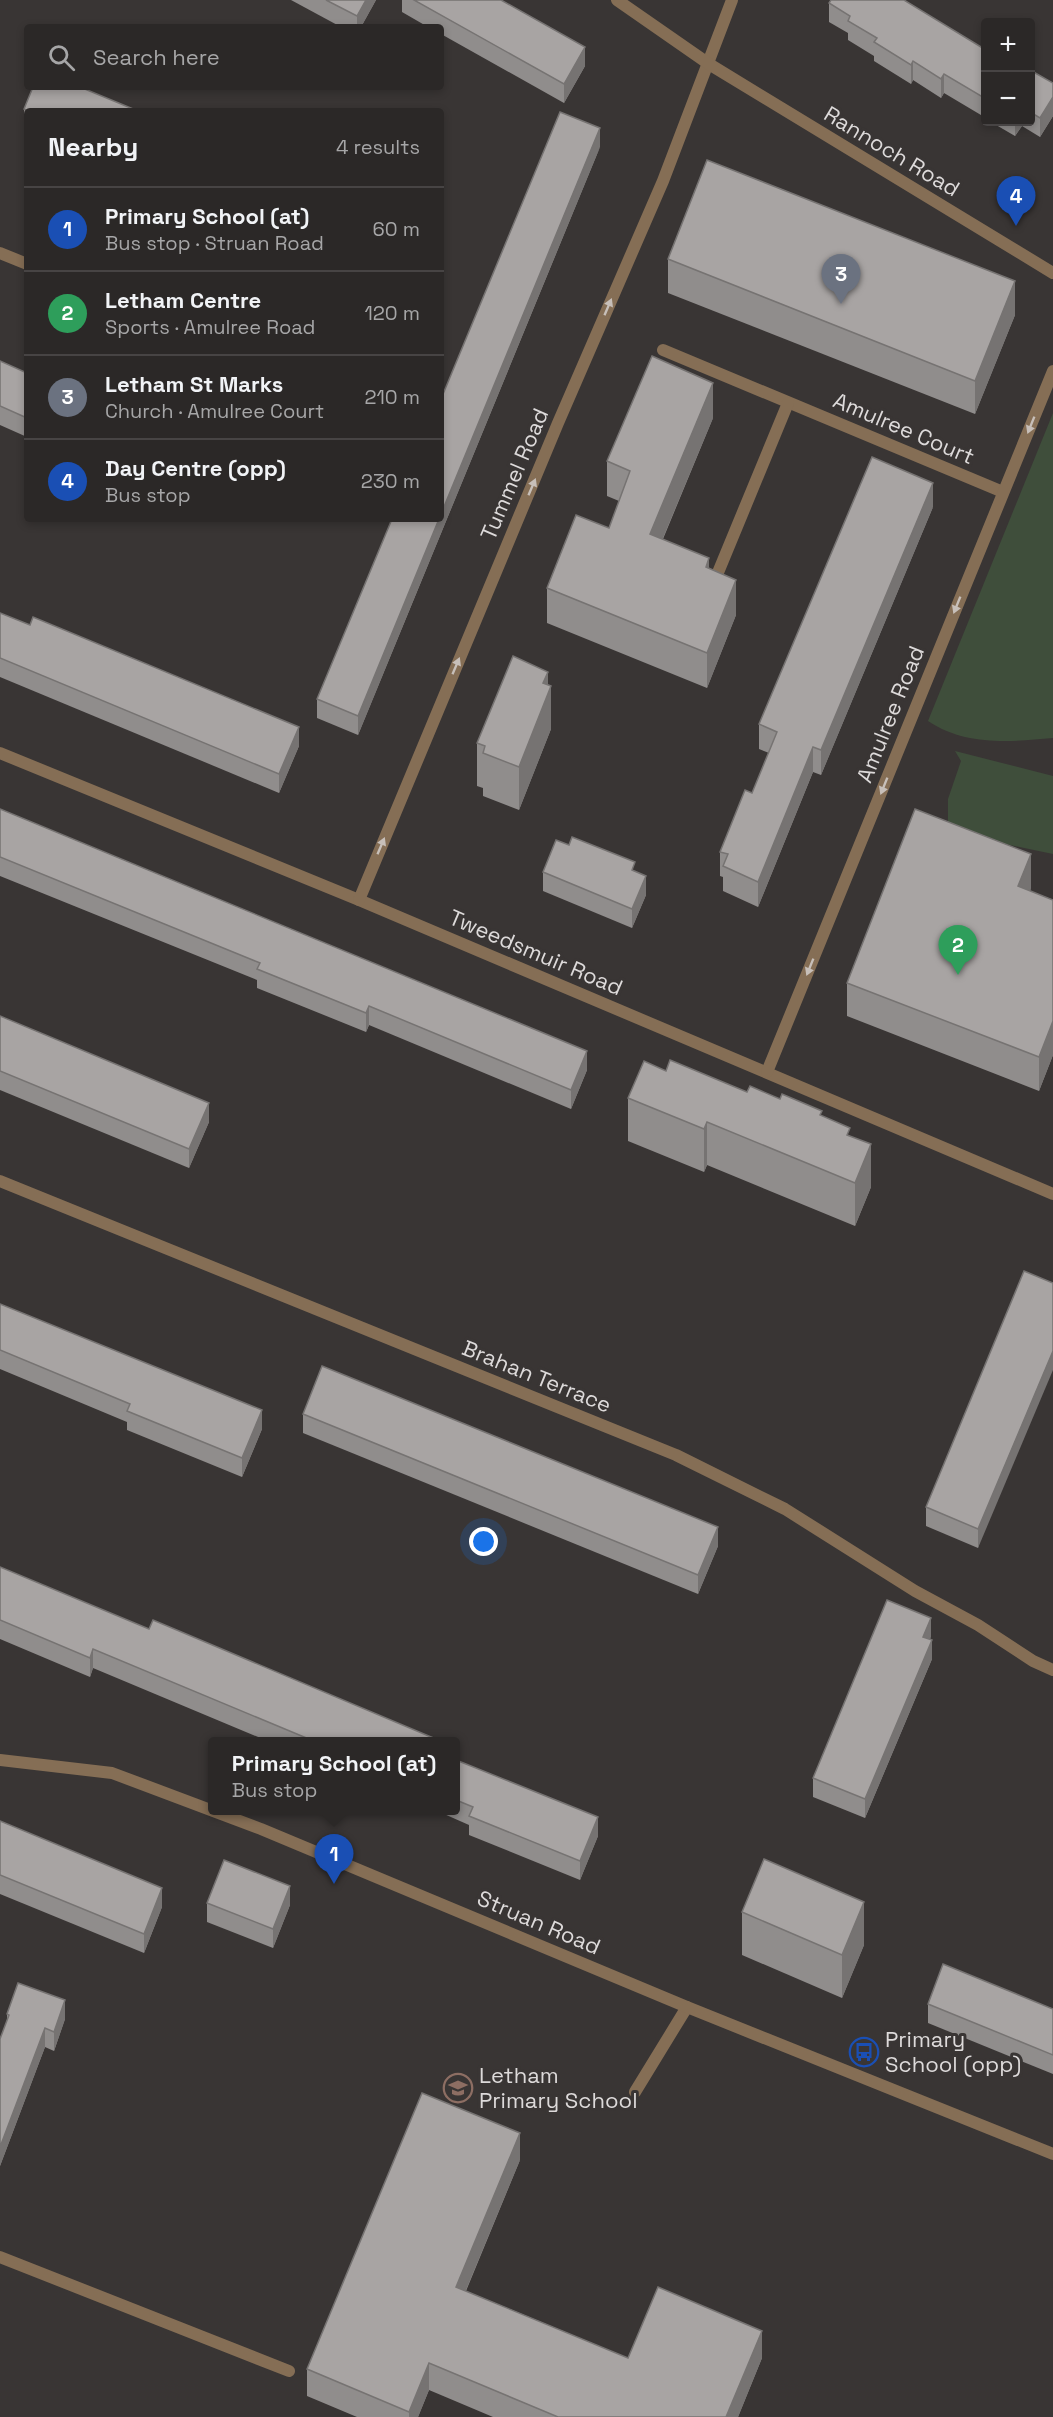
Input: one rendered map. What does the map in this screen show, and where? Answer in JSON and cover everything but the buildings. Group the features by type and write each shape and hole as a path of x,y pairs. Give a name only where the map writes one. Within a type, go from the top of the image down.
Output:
{"street":[{"name":"Rannoch Road","path":"617,0 709,64 1053,273"},
{"path":"709,64 732,0"},
{"name":"Tummel Road","path":"359,900 558,423 663,182 709,64"},
{"path":"0,253 24,263"},
{"name":"Amulree Court","path":"663,350 1003,492"},
{"name":"Amulree Road","path":"767,1072 1053,371"},
{"path":"717,575 788,403"},
{"name":"Tweedsmuir Road","path":"0,753 359,900 1053,1194"},
{"name":"Brahan Terrace","path":"0,1181 676,1455 785,1509 915,1591 978,1625 1033,1661 1053,1670"},
{"name":"Struan Road","path":"0,1760 112,1773 208,1809"},
{"name":"Struan Road","path":"224,1815 687,2007 1053,2154"},
{"path":"635,2092 687,2007"},
{"path":"0,2257 289,2371"}],"green space":[{"path":"1053,413 1053,738 1004,741 957,735 928,721"},
{"path":"955,751 1053,776 1053,854 948,832 948,799 961,761"}],"place":[{"name":"Day Centre (opp)","path":"1016,226"},
{"name":"Letham St Marks","path":"841,304"},
{"name":"Letham Centre","path":"958,975"},
{"name":"Primary School (at)","path":"334,1884"},
{"name":"Primary School (opp)","path":"864,2052"},
{"name":"Letham Primary School","path":"458,2088"}]}
